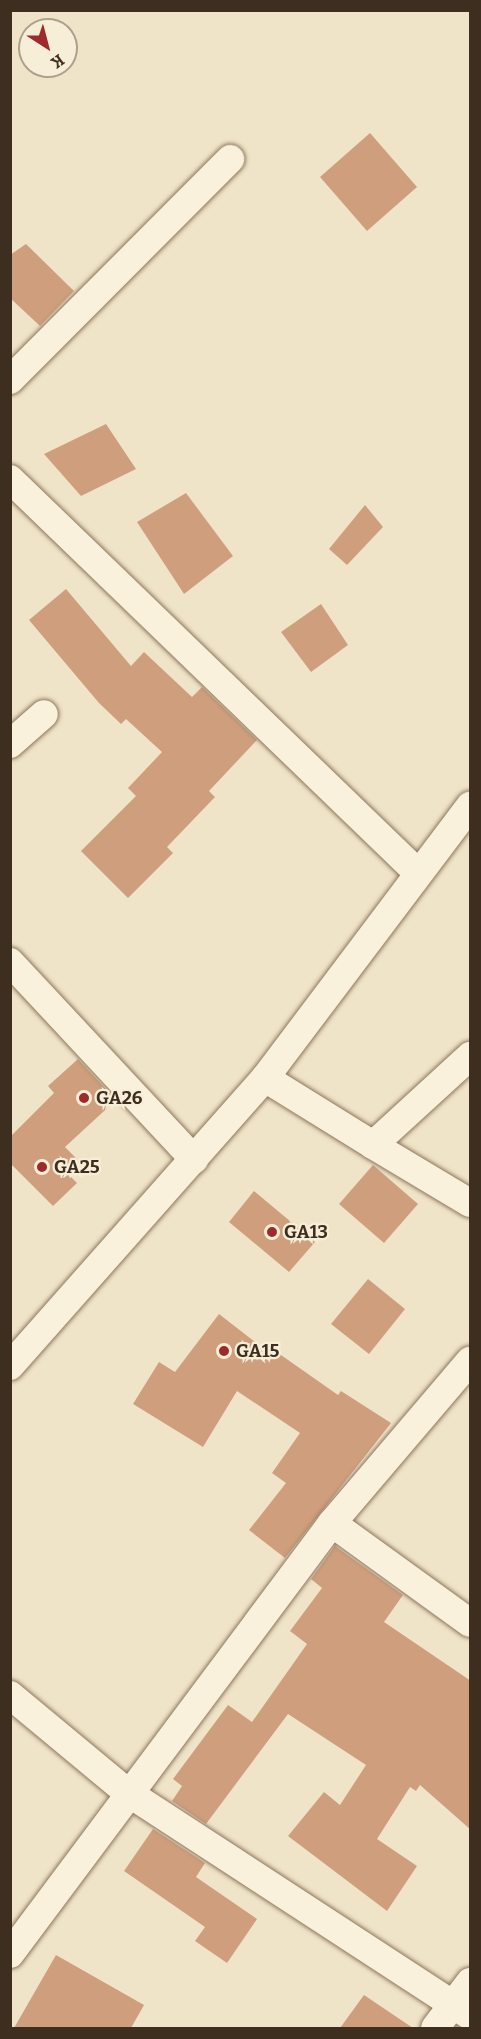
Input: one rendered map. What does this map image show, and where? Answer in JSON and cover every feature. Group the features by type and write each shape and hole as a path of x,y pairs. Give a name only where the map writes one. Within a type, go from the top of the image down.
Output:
{"street":[{"path":"10,380 230,159"},
{"path":"10,479 418,873"},
{"path":"10,744 44,714"},
{"path":"10,1366 265,1078 471,806"},
{"path":"10,962 194,1159"},
{"path":"373,1144 471,1056"},
{"path":"265,1078 471,1203"},
{"path":"10,1954 127,1792 332,1522 471,1361"},
{"path":"332,1522 471,1623"},
{"path":"10,1695 127,1792 464,2000 435,2028"}],"building":[{"path":"370,133 417,187 367,231 320,177"},
{"path":"26,244 74,291 40,326 10,298 10,255"},
{"path":"106,424 136,469 81,496 44,454"},
{"path":"186,493 233,556 184,594 137,522"},
{"path":"365,505 383,527 347,565 329,549"},
{"path":"66,589 131,666 144,652 192,697 202,687 257,740 209,791 215,797 167,847 173,853 128,898 81,851 136,796 128,788 162,752 126,719 121,724 99,703 29,620"},
{"path":"321,604 348,645 311,672 281,632"},
{"path":"78,1059 116,1100 65,1147 77,1159 65,1171 77,1183 53,1206 10,1163 10,1137 54,1093 48,1086"},
{"path":"373,1165 418,1204 384,1243 339,1204"},
{"name":"GA13","path":"254,1191 315,1242 289,1272 229,1222"},
{"path":"368,1279 405,1309 369,1354 331,1324"},
{"path":"219,1314 268,1352 271,1348 338,1395 341,1391 391,1423 285,1558 249,1530 286,1483 272,1473 300,1433 237,1391 203,1447 133,1404 159,1362 175,1372"},
{"path":"335,1546 403,1595 384,1622 471,1681 471,1830 420,1785 416,1791 410,1787 377,1839 417,1866 387,1911 288,1836 324,1792 340,1805 366,1765 288,1714 206,1824 172,1801 182,1786 173,1779 228,1705 252,1722 307,1644 290,1631 322,1588 311,1579"},
{"path":"153,1829 205,1863 196,1877 257,1919 227,1963 195,1941 205,1927 124,1871"},
{"path":"56,1955 144,2005 131,2028 14,2028"},
{"path":"364,1995 413,2028 340,2028"}],"place":[{"name":"GA26","path":"84,1098"},
{"name":"GA25","path":"42,1167"},
{"name":"GA13","path":"272,1232"},
{"name":"GA15","path":"224,1351"}]}
